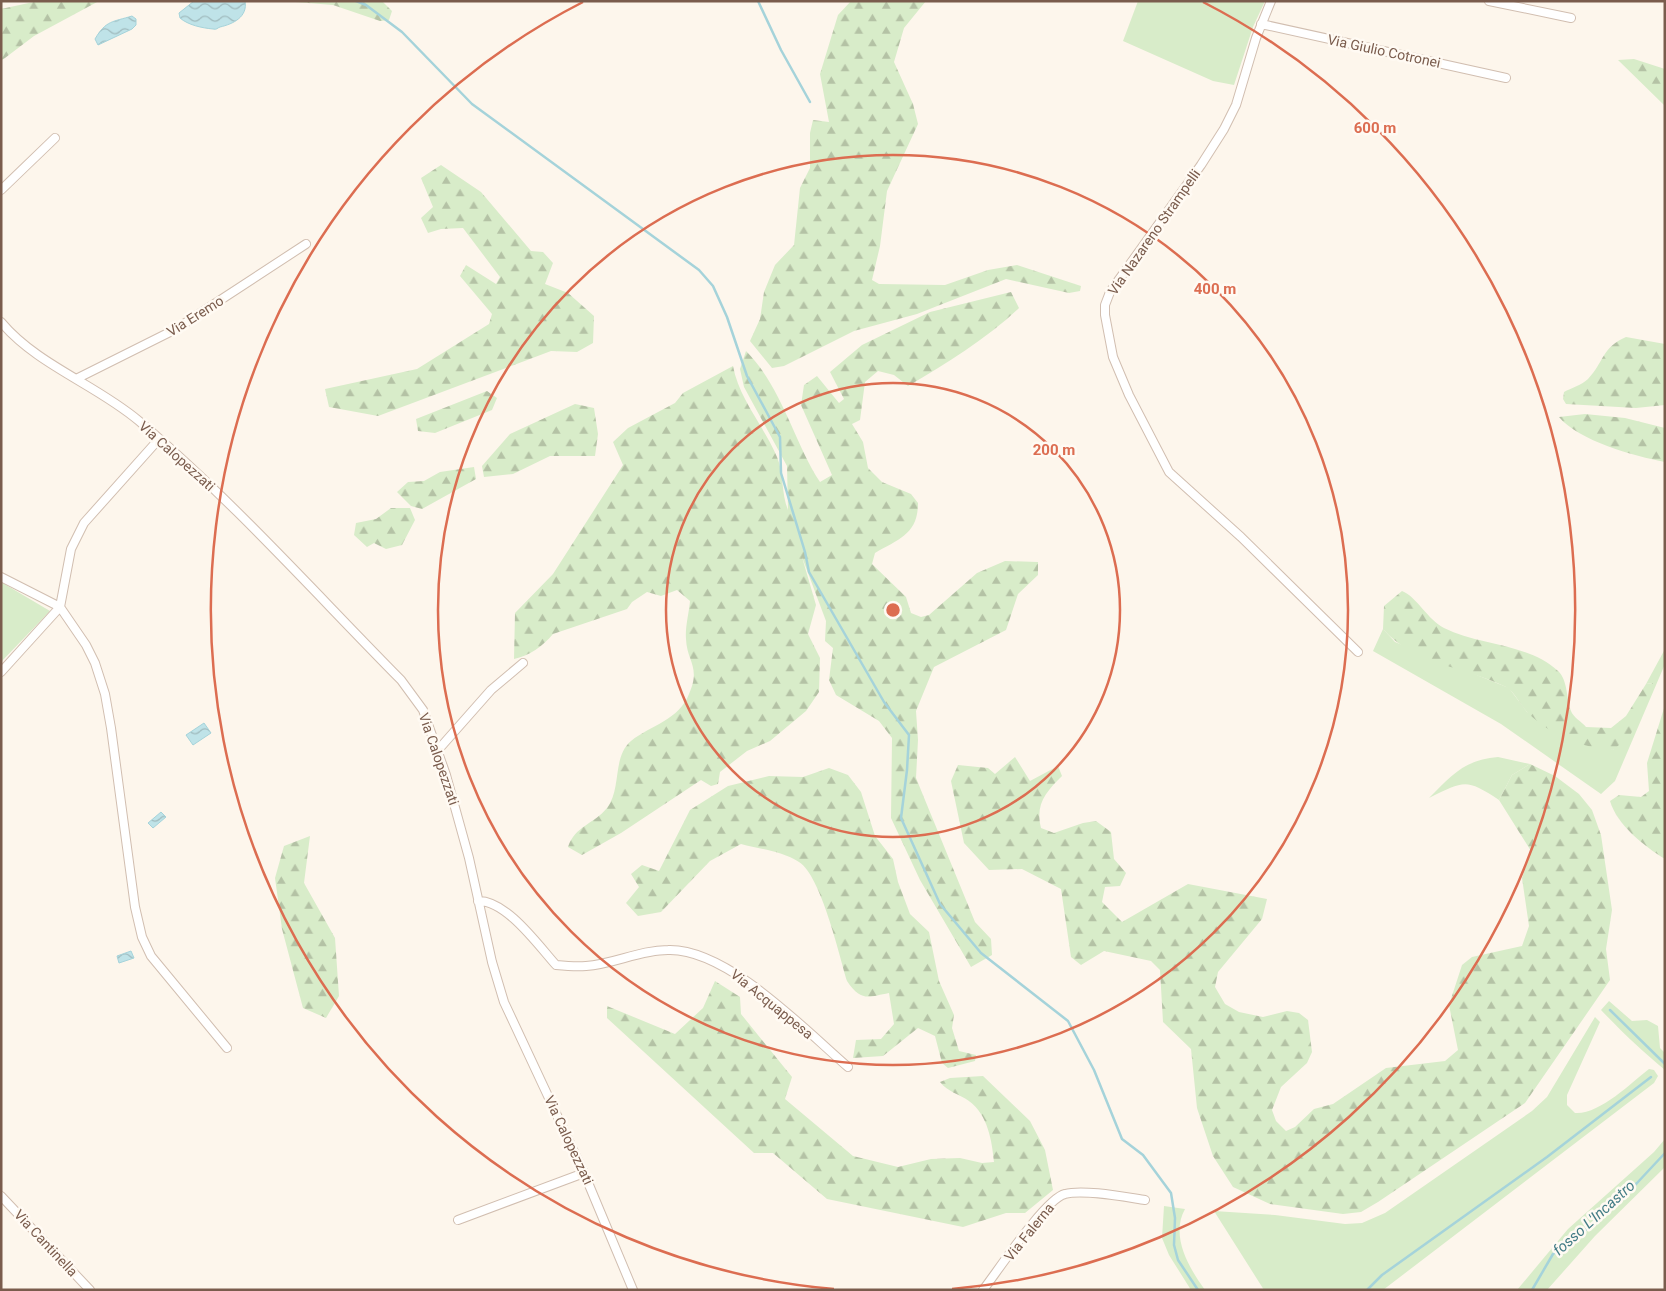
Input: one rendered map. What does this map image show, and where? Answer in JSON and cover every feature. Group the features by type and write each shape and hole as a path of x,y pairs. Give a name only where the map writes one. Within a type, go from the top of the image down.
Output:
{"street":[{"name":"Via Nazareno Strampelli","path":"1271,1 1261,24 1242,90 1228,121 1201,165 1110,292 1105,305 1106,324 1110,346 1122,381 1171,475 1241,537 1358,652"},
{"path":"1489,1 1571,18"},
{"name":"Via Giulio Cotronei","path":"1261,24 1506,78"},
{"path":"1,190 55,138"},
{"name":"Via Eremo","path":"78,378 176,329 306,244"},
{"name":"Via Calopezzati","path":"1,322 29,348 120,406 159,439 252,526 406,684 422,710 438,750 463,832 492,962 504,1002 584,1172 633,1290"},
{"path":"1,672 60,607 71,549 79,530 92,512 159,439"},
{"path":"1,577 60,607 92,657 104,694 113,742 135,907 142,937 162,972 227,1048"},
{"path":"438,750 497,685 523,663"},
{"name":"Via Acquappesa","path":"478,901 489,902 503,909 556,965 587,966 668,950 688,952 706,958 750,984 848,1067"},
{"path":"458,1220 584,1172"},
{"name":"Via Falerna","path":"983,1290 1044,1211 1063,1194 1083,1193 1145,1200"},
{"name":"Via Cantinella","path":"1,1196 90,1290"}],"green space":[{"path":"38,1 99,1 34,36 1,61 1,9"},
{"path":"283,1 382,1 392,11 389,20 380,21 333,5"},
{"path":"851,1 926,1 904,28 894,62 913,104 918,124 887,191 880,246 872,280 879,284 945,285 988,270 1017,265 1081,286 1080,291 1069,293 1006,279 917,314 854,331 784,366 772,368 750,341 760,319 764,292 775,265 794,245 800,188 810,168 810,133 813,120 829,122 820,74 838,15"},
{"path":"1138,1 1265,1 1253,27 1234,85 1213,81 1123,41"},
{"path":"1634,59 1665,69 1665,106 1618,60"},
{"path":"441,165 481,192 531,251 543,252 553,263 545,284 568,293 594,316 593,343 577,352 551,351 378,416 329,407 325,389 417,369 489,324 492,314 460,276 466,265 496,284 500,277 463,228 441,229 428,233 421,218 433,207 421,178"},
{"path":"1011,292 1019,308 980,340 908,386 894,375 878,371 865,382 860,420 852,424 863,442 868,468 882,482 911,494 918,503 915,522 911,529 899,539 875,553 872,564 906,597 911,613 921,617 929,615 977,573 1005,561 1038,562 1038,575 1018,594 1006,630 934,667 916,711 918,740 916,778 975,922 991,939 992,955 971,967 920,880 891,818 892,738 879,721 836,695 829,680 833,648 825,641 826,621 802,557 816,605 808,634 820,658 819,692 806,711 770,741 747,751 720,772 718,784 711,786 701,780 621,833 582,855 568,847 575,834 602,813 612,800 621,755 625,748 639,735 679,710 689,694 694,677 686,639 690,601 677,590 661,596 647,592 632,602 627,609 553,634 535,650 525,656 514,659 515,613 553,574 623,465 613,442 628,428 675,403 683,393 733,366 746,401 777,457 788,510 787,466 744,387 740,369 746,351 769,381 820,482 832,475 801,405 804,385 817,376 839,403 844,399 830,372 862,345 930,312"},
{"path":"1626,337 1665,344 1665,405 1636,408 1566,404 1563,399 1564,392 1588,379 1612,345"},
{"path":"487,391 497,398 492,410 435,433 418,431 416,419"},
{"path":"575,404 594,408 598,434 595,456 550,456 513,474 484,477 482,466 510,434"},
{"path":"1585,414 1625,418 1665,428 1665,462 1638,456 1593,440 1568,426 1559,417"},
{"path":"474,467 476,479 422,509 411,506 397,492 408,482 424,481 440,472"},
{"path":"391,508 410,508 415,520 402,545 386,549 374,543 367,547 354,535 356,523 376,519"},
{"path":"1,582 50,611 1,662"},
{"path":"1402,591 1444,628 1458,634 1533,655 1546,662 1558,671 1564,679 1571,711 1586,727 1611,728 1626,716 1646,684 1653,683 1630,736 1613,750 1589,746 1567,739 1537,721 1506,687 1441,664 1409,650 1395,641 1383,629 1384,606"},
{"path":"1383,629 1395,642 1509,688 1527,712 1613,750 1652,683 1646,684 1665,649 1665,664 1615,781 1601,794 1501,724 1373,651"},
{"path":"1665,705 1665,859 1632,834 1619,818 1610,801 1619,795 1641,797 1649,791 1647,763"},
{"path":"1015,757 1030,781 1058,766 1062,776 1043,799 1040,812 1041,828 1054,833 1083,823 1096,821 1111,832 1114,859 1126,873 1120,886 1105,887 1102,902 1122,922 1188,884 1267,899 1262,919 1218,972 1215,987 1225,1004 1239,1012 1263,1017 1287,1011 1299,1013 1308,1020 1312,1052 1307,1063 1281,1087 1272,1110 1276,1121 1286,1131 1295,1127 1314,1109 1333,1104 1386,1068 1445,1061 1458,1050 1449,1005 1462,965 1472,957 1522,946 1529,926 1522,878 1531,851 1499,800 1512,775 1530,764 1555,776 1579,794 1592,810 1601,835 1612,910 1606,949 1610,980 1525,1103 1378,1202 1361,1212 1343,1214 1270,1204 1233,1187 1213,1156 1197,1108 1191,1049 1163,1022 1160,970 1151,961 1104,951 1081,965 1071,957 1061,889 1022,869 989,870 964,843 951,781 958,765 988,768 995,774"},
{"path":"1498,757 1530,764 1512,775 1499,800 1479,788 1465,784 1450,788 1429,798 1452,776 1467,765 1476,761"},
{"path":"829,768 848,775 861,792 875,836 893,859 898,882 910,914 929,932 939,981 954,1015 952,1028 959,1051 976,1055 975,1061 948,1068 942,1063 935,1036 918,1028 883,1056 853,1058 856,1040 881,1039 894,1024 889,993 865,996 852,988 847,981 834,935 815,883 807,870 792,858 741,844 710,861 661,912 638,916 626,903 639,887 631,874 642,865 659,871 690,810 728,786 769,776 803,777"},
{"path":"310,836 304,883 335,938 339,996 326,1018 303,1008 282,929 275,878 284,846"},
{"path":"715,981 740,997 741,1014 792,1077 785,1099 853,1156 898,1167 931,1159 960,1158 982,1163 994,1162 988,1129 981,1113 969,1101 950,1091 940,1082 950,1078 983,1076 1030,1121 1045,1150 1053,1190 1025,1213 1006,1213 963,1227 827,1199 773,1153 754,1153 607,1018 607,1006 675,1034 703,1008"},
{"path":"1609,1001 1632,1021 1647,1020 1658,1026 1660,1048 1665,1053 1665,1070 1601,1010"},
{"path":"1595,1017 1600,1022 1567,1095 1567,1105 1575,1113 1594,1109 1614,1097 1649,1069 1654,1070 1658,1076 1654,1083 1383,1290 1264,1290 1214,1211 1275,1215 1345,1224 1362,1223 1385,1213 1532,1111 1547,1097"},
{"path":"1665,1139 1665,1167 1595,1236 1547,1290 1517,1290 1568,1229 1654,1152"},
{"path":"1164,1206 1185,1209 1181,1219 1180,1230 1183,1251 1193,1272 1205,1290 1191,1290 1169,1255 1162,1238"}],"water":[{"path":"194,1 245,1 245,7 242,15 230,24 216,29 204,28 187,23 180,18 179,13"},
{"path":"132,16 136,19 136,25 132,29 98,45 95,39 103,28 115,21"},
{"path":"204,723 211,733 193,745 186,735"},
{"path":"161,812 166,817 153,828 148,823"},
{"path":"131,951 134,958 119,963 117,956"}],"waterway":[{"path":"356,1 366,5 402,32 472,104 699,270 713,286 727,317 747,376 780,437 781,473 805,552 809,572 884,702 909,735 901,818 940,904 981,953 1068,1021 1094,1070 1122,1139 1143,1155 1171,1193 1175,1218 1174,1245 1178,1260 1198,1290"},
{"path":"758,1 781,50 810,102"},
{"path":"1610,1010 1665,1064"},
{"path":"1367,1290 1382,1275 1547,1157 1651,1077"},
{"name":"fosso L'Incastro","path":"1532,1290 1553,1254 1581,1234 1637,1183 1665,1153"}]}
